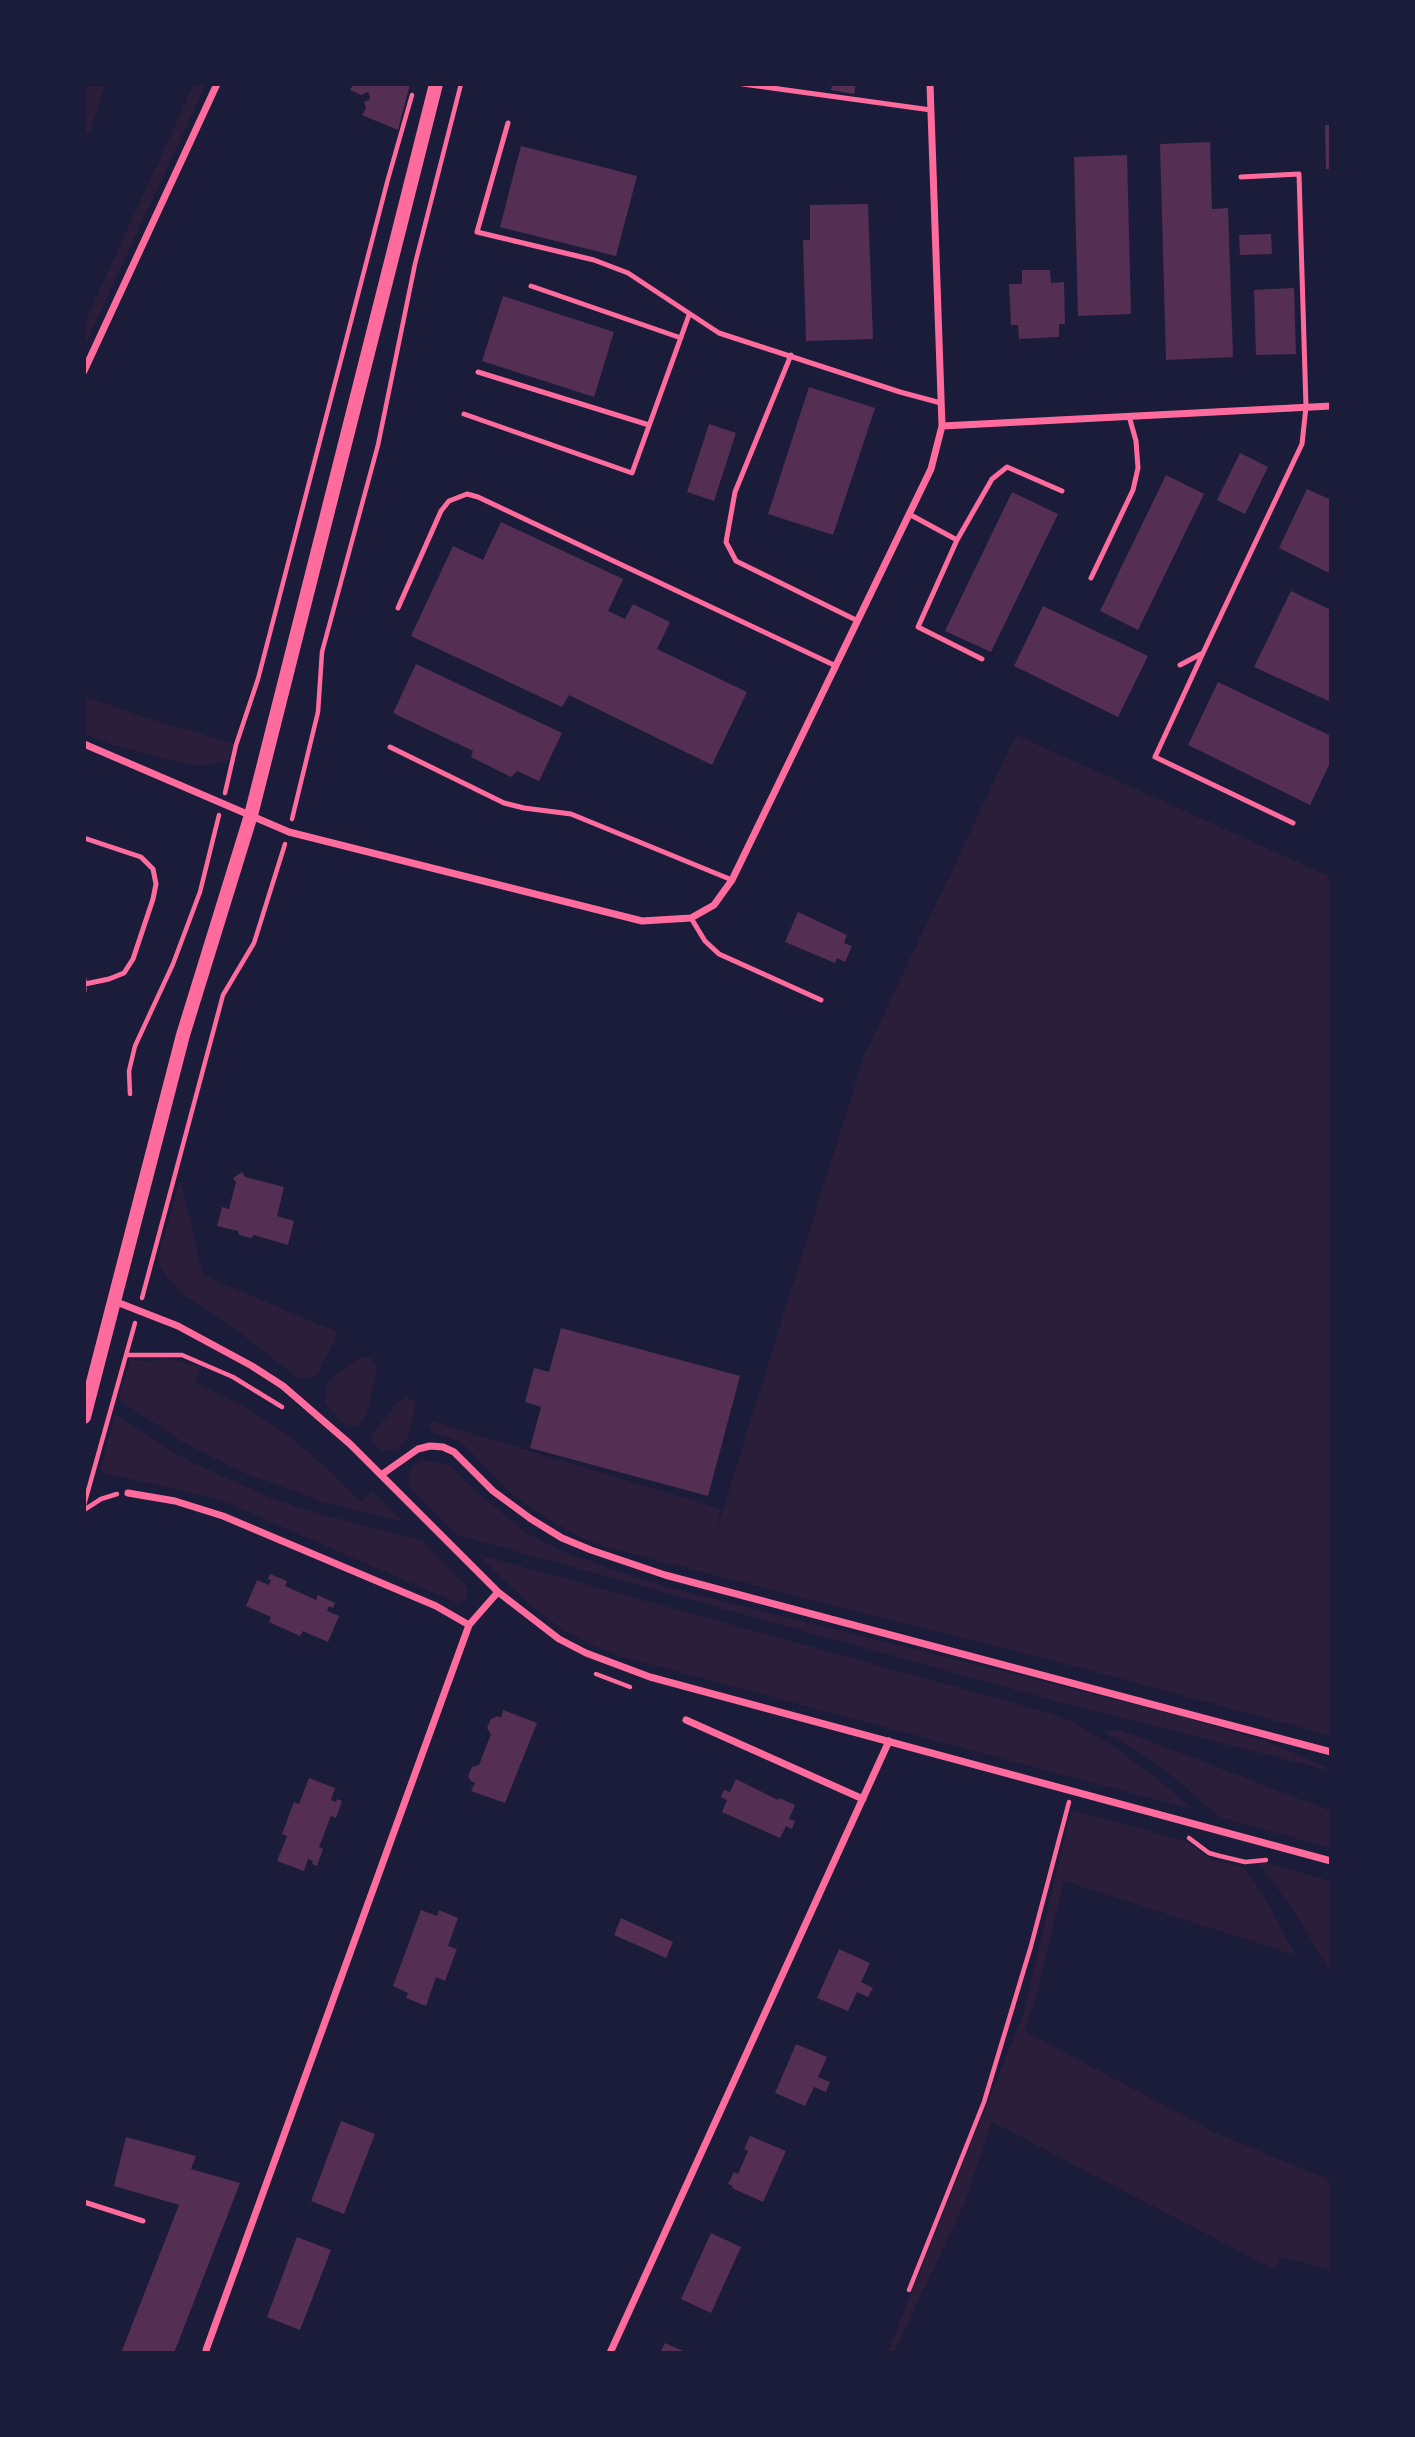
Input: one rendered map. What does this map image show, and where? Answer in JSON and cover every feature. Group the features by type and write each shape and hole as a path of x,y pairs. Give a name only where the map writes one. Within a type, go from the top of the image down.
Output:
{"main road":[{"path":"84,1417 183,1035 251,815 436,84"}],"street":[{"path":"84,371 217,84"},
{"path":"84,744 289,832 642,921 691,918 714,905 732,880 931,468 942,426 930,84"},
{"path":"942,426 1331,406"},
{"path":"114,1301 160,1318 217,1346 283,1386 319,1416 498,1592 523,1613 559,1639 617,1666 1331,1861"},
{"path":"381,1475 418,1449 443,1447 454,1452 493,1491 562,1538 664,1575 1331,1752"},
{"path":"128,1493 175,1501 223,1516 436,1606 469,1625"},
{"path":"207,2353 469,1625 498,1592"},
{"path":"686,1720 863,1799"},
{"path":"610,2353 889,1741"}],"lane":[{"path":"743,84 931,110"},
{"path":"508,123 477,232 594,260 628,273 719,333 941,403"},
{"path":"1241,177 1299,174 1306,407 1302,444 1155,757 1293,823"},
{"path":"531,286 681,338"},
{"path":"464,414 632,473 689,315"},
{"path":"791,355 735,492 726,542 736,561 858,621"},
{"path":"478,372 649,425"},
{"path":"1091,578 1133,490 1138,468 1136,441 1129,416"},
{"path":"982,659 918,627 957,540 992,479 1007,467 1062,491"},
{"path":"398,608 441,511 449,501 467,494 836,666"},
{"path":"909,514 957,540"},
{"path":"1180,664 1203,653"},
{"path":"390,747 504,803 571,814 732,880"},
{"path":"84,838 141,857 153,869 156,884 133,959 124,973 109,979 85,981 84,991"},
{"path":"691,918 705,941 719,954 821,1000"},
{"path":"84,2202 143,2221"}],"path":[{"path":"130,1094 129,1071 135,1046 173,964 200,892 236,745 258,679 388,179 416,84"},
{"path":"84,1505 223,995 254,943 289,832 318,712 322,652 378,445 415,264 461,84"},
{"path":"127,1355 182,1355 233,1377 287,1410"},
{"path":"84,1510 101,1499 128,1493"},
{"path":"595,1674 634,1689"},
{"path":"909,2290 985,2102 1031,1946 1072,1790"},
{"path":"1057,1801 1078,1806"},
{"path":"1188,1837 1209,1853 1220,1856 1245,1862 1278,1861"}],"shaded area":[{"path":"84,84 106,84 90,131 84,135"},
{"path":"194,84 206,84 84,347 84,324"},
{"path":"84,696 234,744 229,760 205,766 186,764 110,744 84,734"},
{"path":"1016,735 1331,877 1331,1736 1096,1672 608,1548 577,1536 542,1515 509,1492 466,1447 453,1438 434,1433 429,1427 431,1421 721,1509 715,1535 864,1056"},
{"path":"180,1179 203,1275 337,1332 329,1353 312,1378 299,1379 239,1332 182,1293 166,1277 158,1259"},
{"path":"363,1356 372,1359 377,1366 370,1401 363,1421 358,1426 345,1425 324,1403 328,1384 333,1376"},
{"path":"166,1358 201,1367 195,1382 247,1408 281,1430 326,1467 360,1502 373,1491 403,1522 327,1503 239,1471 181,1441 119,1400 130,1359 148,1362"},
{"path":"407,1397 416,1403 407,1440 398,1449 380,1451 372,1441 372,1435 398,1402"},
{"path":"115,1414 191,1462 276,1500 423,1541 468,1588 467,1598 459,1604 232,1505 100,1472"},
{"path":"423,1460 449,1465 525,1532 560,1550 608,1568 664,1586 1176,1715 1265,1741 1331,1771 1052,1700 457,1535 412,1490 409,1483 410,1472 414,1465"},
{"path":"477,1554 1050,1713 1075,1723 1120,1751 1194,1810 615,1655 567,1632 548,1619"},
{"path":"1121,1730 1331,1811 1331,1848 1219,1817 1150,1759 1102,1731"},
{"path":"1071,1810 1186,1841 1213,1860 1245,1868 1267,1901 1295,1955 1064,1881 1025,2031 1220,2135 1331,2180 1331,2270 1279,2256 1275,2270 992,2122 963,2206 894,2353 887,2353 1024,2012"},
{"path":"1264,1862 1331,1881 1331,1974 1296,1914 1260,1864"}],"building":[{"path":"353,84 410,84 398,130 362,115 366,108 364,102 370,97 368,92 361,95 350,90"},
{"path":"832,84 856,84 854,94 831,90"},
{"path":"1325,125 1331,125 1331,169 1326,169"},
{"path":"1210,142 1212,209 1228,208 1233,357 1166,360 1160,144"},
{"path":"521,146 637,176 616,256 500,227"},
{"path":"1127,155 1131,314 1078,316 1074,157"},
{"path":"868,204 873,339 806,341 803,240 810,240 810,205"},
{"path":"1271,234 1272,254 1240,255 1239,235"},
{"path":"1022,270 1050,270 1051,283 1064,282 1065,324 1059,324 1059,337 1019,339 1018,325 1011,325 1009,284 1022,284"},
{"path":"1294,288 1296,354 1256,355 1254,290"},
{"path":"503,296 614,332 594,397 482,361"},
{"path":"809,387 875,408 833,535 768,514"},
{"path":"709,424 736,433 714,501 687,492"},
{"path":"1240,453 1268,467 1245,514 1217,500"},
{"path":"1166,475 1204,494 1138,630 1100,611"},
{"path":"1307,489 1331,500 1331,574 1279,548"},
{"path":"1012,492 1058,514 991,652 945,631"},
{"path":"501,522 623,579 608,611 625,619 633,604 670,622 657,649 747,692 712,765 569,695 562,707 411,636 453,546 483,560"},
{"path":"1291,591 1331,610 1331,702 1254,667"},
{"path":"1043,606 1148,656 1118,717 1014,666"},
{"path":"416,664 562,733 539,781 517,771 511,777 471,757 473,751 393,713"},
{"path":"1218,682 1331,736 1331,761 1310,805 1188,745"},
{"path":"798,912 847,935 844,943 852,946 845,962 837,958 835,963 785,942"},
{"path":"242,1172 245,1177 284,1187 277,1216 294,1221 288,1245 254,1235 251,1238 239,1235 238,1231 217,1226 222,1207 229,1209 236,1182 233,1178"},
{"path":"561,1328 740,1376 708,1496 530,1448 541,1407 525,1402 534,1368 549,1372"},
{"path":"270,1574 287,1581 285,1586 316,1600 318,1595 335,1603 333,1608 329,1606 327,1611 339,1616 328,1642 303,1631 300,1636 269,1622 271,1617 246,1606 257,1580 269,1585"},
{"path":"503,1710 537,1723 505,1803 471,1791 475,1783 468,1776 472,1767 479,1765 491,1734 487,1728 491,1719 497,1716 501,1718"},
{"path":"309,1778 335,1788 331,1800 342,1801 336,1818 331,1816 319,1847 323,1849 317,1866 308,1859 304,1871 277,1861 287,1836 282,1834 294,1802 299,1804"},
{"path":"736,1779 778,1800 779,1798 795,1805 789,1819 795,1821 792,1829 786,1826 780,1838 722,1812 727,1800 721,1797 724,1790 730,1792"},
{"path":"421,1910 437,1916 439,1910 458,1918 448,1946 457,1949 445,1981 436,1977 426,2006 406,1998 408,1993 393,1986"},
{"path":"621,1918 673,1942 666,1958 614,1935"},
{"path":"839,1949 870,1963 861,1982 873,1988 868,1997 857,1992 848,2011 817,1998"},
{"path":"796,2044 827,2057 818,2077 830,2082 826,2092 814,2087 805,2106 775,2093"},
{"path":"341,2121 375,2134 344,2214 311,2201"},
{"path":"750,2136 786,2151 763,2202 728,2184 734,2172 738,2174 748,2151 744,2149"},
{"path":"126,2137 196,2156 191,2169 240,2183 174,2353 121,2353 179,2205 114,2186"},
{"path":"711,2233 741,2247 711,2313 681,2299"},
{"path":"297,2237 331,2250 300,2330 267,2317"},
{"path":"665,2343 688,2353 660,2353"}]}
